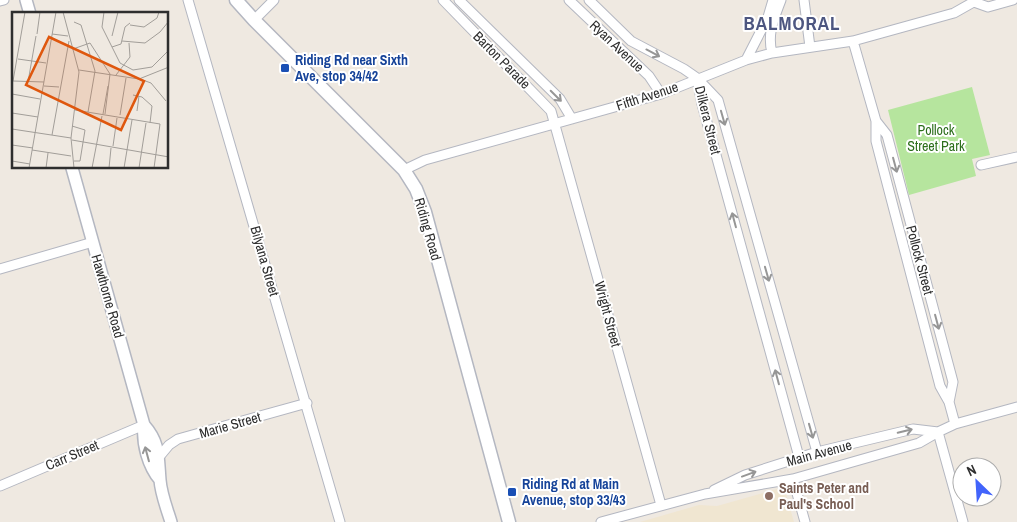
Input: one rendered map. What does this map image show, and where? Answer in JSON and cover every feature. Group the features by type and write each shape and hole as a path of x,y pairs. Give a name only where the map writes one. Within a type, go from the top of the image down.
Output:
{"main road":[{"name":"Riding Road","path":"236,0 404,170 416,189 425,212 509,522"}],"street":[{"path":"0,1 4,0"},
{"name":"Bilyana Street","path":"188,0 307,403 340,522"},
{"path":"254,20 274,0"},
{"name":"Barton Parade","path":"443,0 542,100 551,111 556,124"},
{"name":"Barton Parade","path":"460,0 560,99 572,119"},
{"name":"Ryan Avenue","path":"569,0 649,76 661,94"},
{"name":"Ryan Avenue","path":"589,0 631,41 697,78"},
{"path":"746,60 768,17 773,0"},
{"path":"772,53 769,40 771,25 781,0"},
{"path":"804,0 810,47"},
{"path":"976,1 988,7 1013,0"},
{"name":"Fifth Avenue","path":"404,170 425,160 661,94 746,60 772,53 852,40 954,13 976,1"},
{"name":"Pollock Street","path":"852,40 876,121 876,141 940,386 949,402 955,424"},
{"name":"Dilkera Street","path":"697,78 718,100 817,452"},
{"name":"Dilkera Street","path":"697,78 702,104 799,457"},
{"name":"Wright Street","path":"556,124 660,505"},
{"path":"981,165 1017,157"},
{"name":"Hawthorne Road","path":"72,169 144,425 152,434 159,458 160,480 171,522"},
{"path":"0,269 92,242"},
{"name":"Marie Street","path":"159,458 174,442 307,403"},
{"name":"Main Avenue","path":"601,522 704,494 793,479 919,443 955,424 1017,408"},
{"name":"Hawthorne Road","path":"144,425 142,436 152,470 160,480"},
{"name":"Carr Street","path":"1,484 144,425"},
{"name":"Main Avenue","path":"704,494 745,475 817,452 913,429 938,432"},
{"path":"938,432 963,522"},
{"path":"793,479 805,522"}],"shaded area":[{"name":"Saints Peter and Paul's School","path":"784,487 794,522 640,522 699,505 717,506"}],"green space":[{"name":"Pollock Street Park","path":"972,87 990,155 972,159 976,176 909,195 888,110"}],"place":[{"name":"Riding Rd near Sixth Ave, stop 34/42","path":"285,68"},
{"name":"Riding Rd at Main Avenue, stop 33/43","path":"512,492"},
{"name":"Saints Peter and Paul's School","path":"769,496"}],"district":[{"name":"BALMORAL","path":"792,23"}]}
